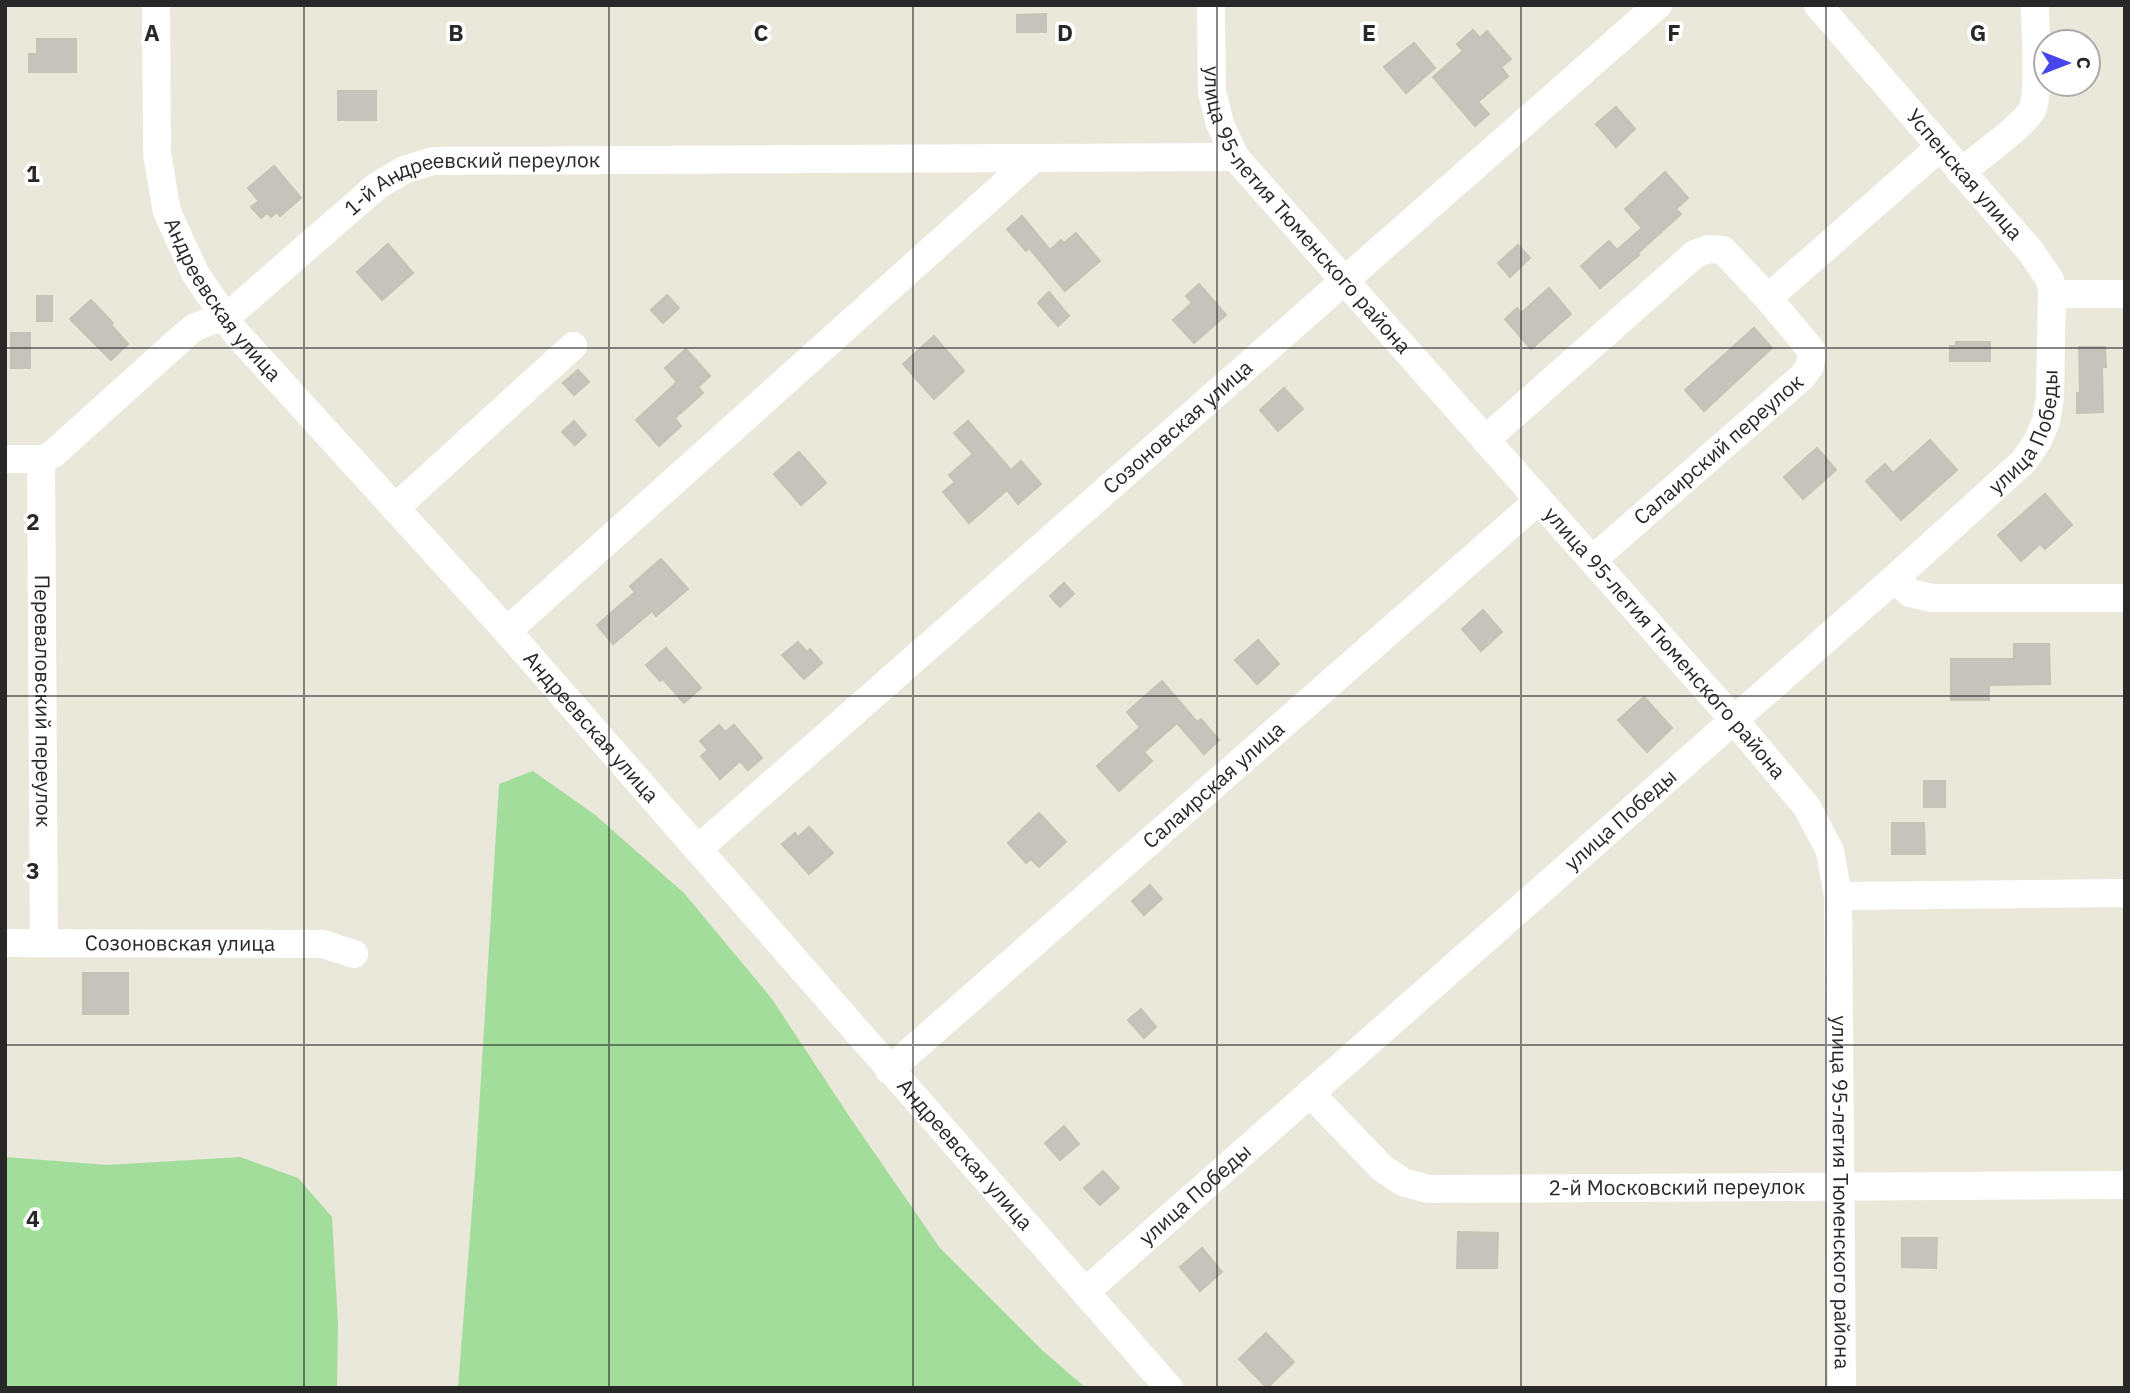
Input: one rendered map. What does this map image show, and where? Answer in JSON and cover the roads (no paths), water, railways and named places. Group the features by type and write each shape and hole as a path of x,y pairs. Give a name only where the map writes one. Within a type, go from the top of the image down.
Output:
{"street":[{"name":"Андреевская улица","path":"156,5 157,154 167,212 195,272 235,332 507,631 1169,1388"},
{"name":"улица 95-летия Тюменского района","path":"1211,5 1212,92 1220,124 1235,157 1734,720 1807,807 1830,851 1838,896 1842,1388"},
{"name":"Созоновская улица","path":"698,849 1658,5"},
{"name":"Успенская улица","path":"1818,5 2042,266 2050,280 2052,294"},
{"path":"1961,172 2021,122 2032,109 2035,91 2035,5"},
{"path":"1768,298 1940,147"},
{"name":"1-й Андреевский переулок","path":"41,459 52,454 195,327 230,314 366,194 404,170 433,161 1235,157"},
{"path":"507,631 1034,158"},
{"name":"Салаирский переулок","path":"1485,440 1695,254 1709,249 1723,250 1768,298 1812,351 1810,366 1802,377 1592,560"},
{"path":"2052,294 2125,294"},
{"name":"улица Победы","path":"1085,1292 1894,579 2024,461 2038,440 2046,421 2050,398 2052,294"},
{"path":"395,508 573,346"},
{"path":"5,459 41,459"},
{"name":"Переваловский переулок","path":"41,459 44,943"},
{"name":"Салаирская улица","path":"890,1070 1539,500"},
{"path":"1894,579 1910,593 1932,598 2125,598"},
{"path":"1838,896 2125,893"},
{"name":"Созоновская улица","path":"5,943 323,944 355,954"},
{"name":"2-й Московский переулок","path":"1310,1093 1382,1168 1403,1182 1428,1189 2125,1185"}]}
